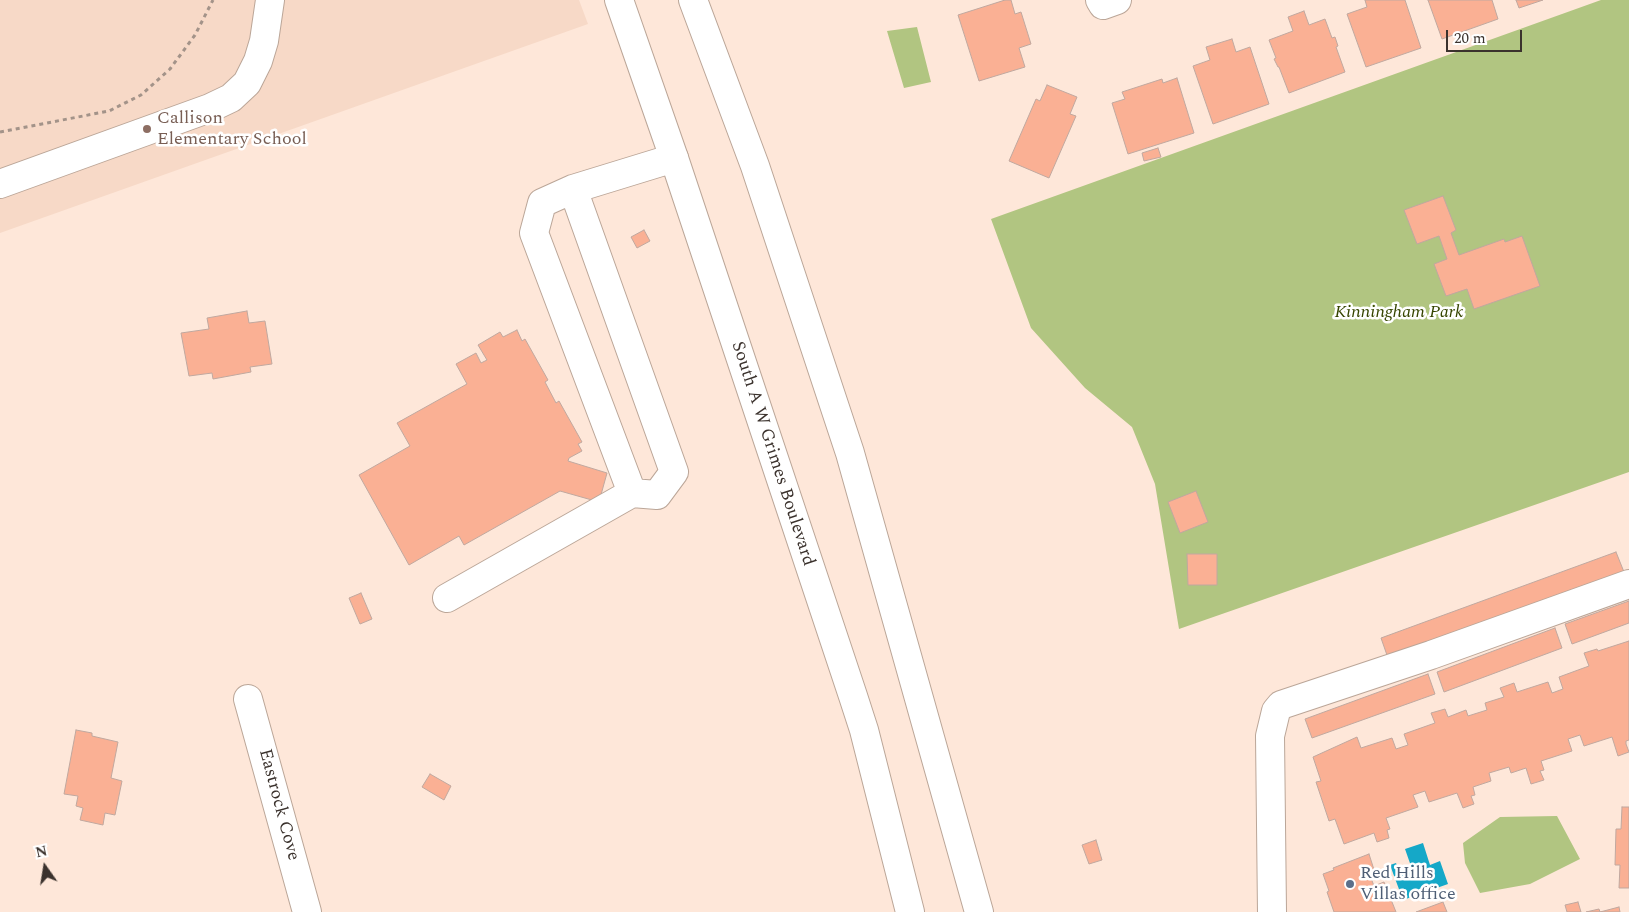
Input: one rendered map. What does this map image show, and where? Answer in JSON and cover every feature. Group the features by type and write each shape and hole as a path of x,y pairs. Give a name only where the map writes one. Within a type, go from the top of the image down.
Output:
{"main road":[{"path":"0,184 210,108 230,98 247,83 258,61 264,41 270,0"},
{"name":"South A W Grimes Boulevard","path":"619,0 674,158 864,730 910,912"},
{"path":"693,0 755,166 850,453 979,912"},
{"path":"632,493 534,233 542,203 573,189 674,158"},
{"path":"447,598 632,493 657,495 674,472 573,189"},
{"path":"1272,912 1270,736 1276,711 1281,705 1431,655 1629,584"},
{"name":"Eastrock Cove","path":"248,699 307,912"}],"path":[{"path":"0,132 109,111 141,95 170,69 195,35 212,0"}],"shaded area":[{"name":"Callison Elementary School","path":"0,0 579,0 588,24 0,233"}],"green space":[{"name":"Kinningham Park","path":"1601,0 1629,0 1629,472 1179,629 1155,484 1132,427 1085,388 1031,328 991,219"},
{"path":"917,27 931,82 904,88 887,31"},
{"path":"1557,816 1580,859 1530,884 1480,893 1465,863 1463,843 1500,817"}],"water":[{"path":"1423,843 1430,865 1440,861 1448,884 1403,900 1390,865 1396,863 1400,873 1412,869 1405,849"}],"building":[{"path":"1005,0 1011,0 1015,14 1021,12 1031,44 1019,48 1025,67 979,81 958,15"},
{"path":"1365,0 1405,0 1421,48 1366,67 1347,14 1367,7"},
{"path":"1428,0 1492,0 1498,19 1442,39"},
{"path":"1516,0 1543,0 1519,8"},
{"path":"1304,11 1309,25 1325,19 1332,38 1335,37 1338,46 1336,47 1345,72 1289,93 1274,59 1276,58 1269,40 1293,31 1288,17"},
{"path":"1232,39 1236,52 1250,47 1269,104 1213,124 1193,66 1210,60 1206,47"},
{"path":"1177,78 1194,133 1128,154 1112,103 1125,99 1122,92 1162,79 1163,83"},
{"path":"1047,85 1077,97 1070,114 1076,116 1049,178 1009,161 1036,99 1040,101"},
{"path":"1158,148 1161,157 1144,161 1142,153"},
{"path":"1443,196 1456,230 1451,233 1459,255 1504,239 1505,242 1522,236 1540,286 1474,309 1467,289 1446,296 1434,264 1447,259 1439,236 1417,244 1404,210"},
{"path":"644,230 650,241 637,248 631,237"},
{"path":"247,311 249,323 265,321 272,364 250,367 251,372 213,379 212,373 189,376 181,333 209,329 207,318"},
{"path":"517,330 522,341 525,339 548,380 545,382 556,403 559,401 582,442 578,444 582,451 569,458 568,461 607,473 599,502 560,491 464,545 459,536 409,565 359,475 410,446 397,423 467,384 456,364 476,353 481,363 487,360 478,345 500,332 503,337"},
{"path":"1196,491 1208,522 1180,533 1168,502"},
{"path":"1616,552 1624,572 1388,658 1381,638"},
{"path":"1187,554 1217,554 1217,585 1188,585"},
{"path":"361,593 372,619 360,624 349,598"},
{"path":"1629,601 1629,623 1572,644 1565,624"},
{"path":"1555,628 1562,648 1444,692 1437,672"},
{"path":"1629,641 1629,740 1626,741 1626,744 1629,752 1618,756 1612,737 1584,746 1580,735 1568,739 1572,751 1541,761 1544,770 1540,771 1544,780 1531,784 1526,768 1511,773 1509,767 1489,773 1491,781 1473,787 1475,795 1471,796 1474,804 1463,808 1457,793 1429,802 1425,791 1413,795 1418,807 1386,818 1390,829 1387,830 1389,838 1377,842 1374,833 1344,844 1335,819 1329,821 1316,782 1321,781 1313,757 1357,737 1361,748 1392,738 1396,749 1408,745 1404,734 1435,723 1431,713 1445,709 1448,717 1466,710 1468,716 1487,710 1485,703 1504,697 1500,688 1514,683 1517,692 1548,682 1552,693 1563,689 1559,677 1589,666 1584,653 1597,649 1598,651"},
{"path":"1428,674 1435,694 1312,738 1305,719"},
{"path":"76,730 92,733 92,736 118,742 111,778 122,781 115,815 105,813 103,825 80,820 83,808 76,806 78,796 64,794"},
{"path":"430,774 451,786 444,800 422,787"},
{"path":"1622,807 1629,807 1629,888 1619,888 1620,865 1615,865 1616,829 1621,829"},
{"path":"1096,840 1102,860 1089,864 1082,845"},
{"name":"Red Hills Villas office","path":"1369,854 1376,876 1371,878 1374,886 1384,882 1396,912 1334,912 1323,874 1334,870 1333,868"},
{"name":"Red Hills Villas office","path":"1443,902 1447,912 1416,912"},
{"path":"1578,902 1581,912 1567,912 1565,905"},
{"path":"1619,907 1620,912 1600,912"},
{"path":"1599,909 1600,912 1586,912"}],"place":[{"name":"Callison Elementary School","path":"147,129"},
{"name":"Red Hills Villas office","path":"1350,884"}]}
